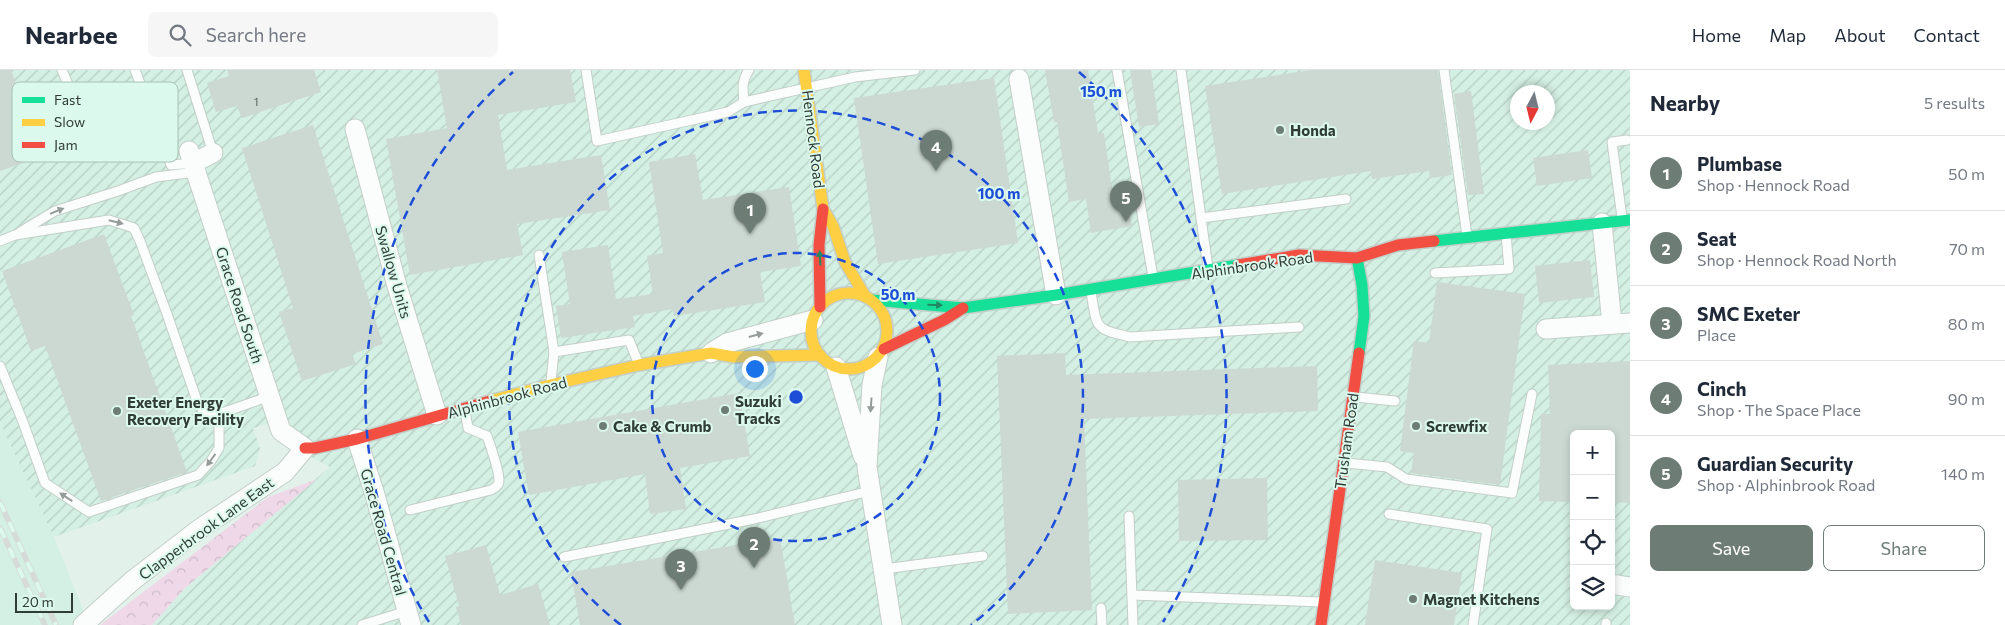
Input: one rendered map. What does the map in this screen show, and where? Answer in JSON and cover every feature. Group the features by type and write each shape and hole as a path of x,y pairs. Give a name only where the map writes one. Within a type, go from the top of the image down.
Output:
{"main road":[{"name":"Hennock Road","path":"804,70 823,209 820,224 816,313"},
{"name":"Hennock Road","path":"823,209 833,226 845,262 869,298"},
{"name":"Alphinbrook Road","path":"869,298 902,304 963,308 1090,290 1299,255 1331,255 1357,258 1398,245 1466,236 1626,220"},
{"name":"Trusham Road","path":"1321,625 1364,316 1362,285 1357,258"},
{"path":"846,293 869,298 885,318 888,328 881,353 871,363 854,369 836,367 820,355 812,338 816,313 827,300 846,293"},
{"name":"Alphinbrook Road","path":"881,353 963,308"},
{"name":"Alphinbrook Road","path":"305,448 315,448 357,439 437,415 550,385 638,365 711,353 734,358 820,355"}],"street":[{"path":"1019,79 1056,295"},
{"name":"Swallow Units","path":"355,129 397,286 437,415"},
{"path":"192,162 213,152"},
{"name":"Grace Road South","path":"192,162 281,432 305,448"},
{"path":"1546,329 1621,324 1602,223"},
{"name":"Alphinbrook Road","path":"711,353 726,343 816,313"},
{"path":"867,467 872,385 881,353"},
{"path":"836,367 867,467 892,625"},
{"name":"Grace Road Central","path":"357,439 375,495 409,618"},
{"name":"Clapperbrook Lane East","path":"82,625 132,581 198,530 285,472 305,448"},
{"path":"1615,585 1630,587"}],"lane":[{"path":"62,70 67,82"},
{"path":"136,70 140,82"},
{"path":"187,70 213,152"},
{"path":"586,70 597,141 728,112 744,102 807,88 855,73 915,70"},
{"path":"744,102 742,84 749,70"},
{"path":"1117,70 1154,279"},
{"path":"1181,70 1208,271"},
{"path":"1444,70 1466,236"},
{"path":"1626,220 1612,142 1627,140"},
{"path":"170,162 171,165 192,162"},
{"path":"0,241 15,235 55,211 118,192 192,162"},
{"path":"1201,218 1346,199"},
{"path":"15,235 109,220 134,228 144,250 197,401 202,409 209,414 219,414 270,396"},
{"path":"1435,273 1509,269 1506,232"},
{"path":"540,255 554,352 550,385"},
{"path":"1090,290 1096,323 1105,331 1130,337 1299,327"},
{"path":"554,352 629,340 638,365"},
{"path":"0,366 45,483 89,512 198,475 211,461 219,448 219,414"},
{"path":"1343,463 1387,467 1406,479 1512,493 1532,394"},
{"path":"1353,396 1395,401"},
{"path":"410,510 491,490 497,486 499,481 486,436 468,428 464,408"},
{"path":"564,557 754,520 870,490"},
{"path":"1389,514 1487,529 1473,625"},
{"path":"1129,516 1133,625"},
{"path":"884,569 984,556"},
{"path":"1132,594 1324,602"},
{"path":"1101,608 1102,625"},
{"path":"362,625 409,618"}],"shaded area":[{"path":"0,70 1630,70 1630,625 152,625 185,588 330,467 276,438 268,424 253,428 260,448 255,466 54,537 0,422"},
{"path":"0,422 54,537 89,625 0,625"}],"green space":[{"path":"317,479 185,588 152,625 100,625 268,497"}],"building":[{"path":"0,70 11,70 15,82 12,82 12,162 25,162 0,171"},
{"path":"227,70 314,70 321,92 242,118 237,106 216,112 207,83 229,76"},
{"path":"437,70 570,70 576,102 498,115 507,170 601,155 610,210 517,224 523,255 410,275 386,139 447,128"},
{"path":"1045,70 1088,70 1098,133 1104,133 1112,188 1126,185 1132,226 1091,233 1086,199 1069,202 1057,122 1054,122"},
{"path":"1130,70 1151,70 1159,124 1139,127"},
{"path":"1311,70 1438,70 1452,175 1430,178 1429,171 1372,179 1371,171 1222,194 1205,86"},
{"path":"994,78 1018,243 878,264 854,98"},
{"path":"1471,91 1484,194 1468,195 1454,94"},
{"path":"313,125 383,344 352,354 356,364 302,381 279,312 293,308 242,148"},
{"path":"1588,150 1592,178 1537,186 1533,158"},
{"path":"695,154 703,200 789,187 801,266 760,272 765,302 674,316 673,309 633,316 635,327 561,338 556,306 570,304 562,252 608,245 616,299 653,294 647,256 663,253 649,162"},
{"name":"Exeter Energy Recovery Facility","path":"104,234 134,315 131,316 187,472 101,501 45,346 31,351 2,271"},
{"path":"1590,260 1594,297 1539,303 1535,266"},
{"path":"1437,282 1525,294 1500,485 1411,473 1414,453 1400,451 1414,341 1429,343"},
{"path":"1065,353 1066,375 1317,366 1318,411 1084,419 1092,610 1008,614 997,356"},
{"path":"1630,361 1630,503 1615,502 1615,430 1570,430 1570,502 1539,501 1541,414 1550,414 1548,365"},
{"path":"739,393 750,456 680,468 686,509 650,514 645,474 529,495 518,432"},
{"path":"1267,478 1268,540 1179,541 1178,480"},
{"path":"780,538 795,625 580,625 571,572"},
{"path":"486,545 500,595 538,584 550,625 461,625 456,607 459,606 445,556"},
{"name":"Magnet Kitchens","path":"1375,560 1462,573 1454,625 1365,625"}],"railway":[{"path":"0,502 56,625"},
{"path":"0,528 45,625"}],"traffic: fast":[{"path":"1434,241 1630,220"},
{"path":"1357,258 1362,285 1364,316 1359,353"},
{"path":"872,300 963,308 1056,295 1238,265"}],"traffic: slow":[{"path":"804,70 823,209 833,226 845,262 865,296"},
{"path":"849,293 864,296 876,304 884,316 887,331 884,346 876,358 864,366 849,369 834,366 822,358 814,346 811,331 814,316 822,304 834,296 849,293"},
{"path":"490,401 639,365 711,353 734,357 820,355"}],"traffic: jam":[{"path":"820,307 819,245 823,209"},
{"path":"1238,265 1299,255 1357,258 1398,245 1434,241"},
{"path":"884,349 944,320 963,308"},
{"path":"1321,625 1359,353"},
{"path":"305,448 315,448 357,439 490,401"}],"place":[{"name":"Honda","path":"1280,130"},
{"name":"Cinch","path":"936,171"},
{"name":"Guardian Security","path":"1126,222"},
{"name":"Plumbase","path":"750,234"},
{"name":"Suzuki Tracks","path":"725,410"},
{"name":"Exeter Energy Recovery Facility","path":"117,411"},
{"name":"Cake & Crumb","path":"603,426"},
{"name":"Screwfix","path":"1416,426"},
{"name":"Seat","path":"754,568"},
{"name":"SMC Exeter","path":"681,590"},
{"name":"Magnet Kitchens","path":"1413,599"}]}
